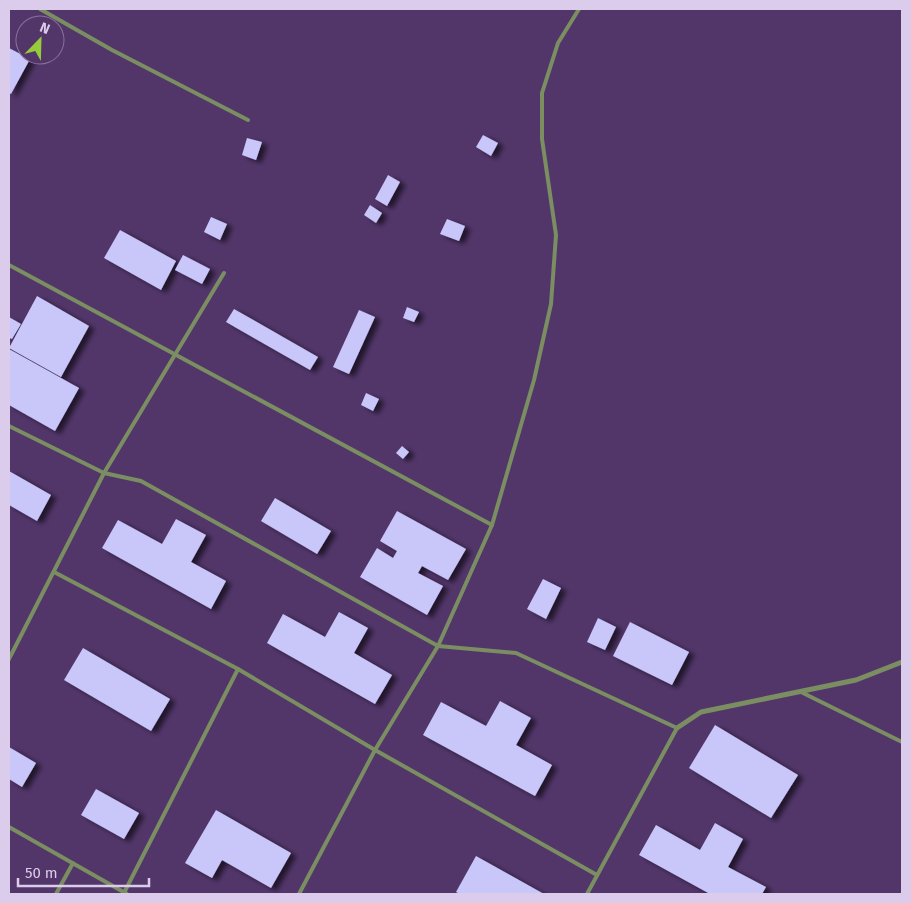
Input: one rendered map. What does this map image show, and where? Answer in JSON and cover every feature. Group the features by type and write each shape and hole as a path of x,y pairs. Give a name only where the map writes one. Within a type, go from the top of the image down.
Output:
{"street":[{"path":"676,728 701,712 856,680 902,662"}],"lane":[{"path":"40,9 112,50 248,120"},
{"path":"299,894 375,750 438,646 492,525 534,380 551,304 556,235 542,139 542,94 558,43 579,9"},
{"path":"9,264 492,525"},
{"path":"9,659 104,473 224,273"},
{"path":"9,426 104,473 141,482 438,646 516,653 676,728 587,894"},
{"path":"54,572 238,669 375,750 597,875"},
{"path":"9,827 126,893 238,669"},
{"path":"801,691 902,742"},
{"path":"56,894 72,863"}],"building":[{"path":"9,48 15,51 15,65 27,65 11,94 9,93"},
{"path":"483,135 498,143 491,156 476,147"},
{"path":"247,138 262,142 256,160 242,155"},
{"path":"388,175 400,182 387,206 375,199"},
{"path":"370,205 382,213 376,223 364,215"},
{"path":"211,217 227,224 220,240 204,232"},
{"path":"447,219 465,226 459,241 440,234"},
{"path":"120,230 176,261 161,290 104,258"},
{"path":"183,255 210,269 202,284 175,270"},
{"path":"37,296 89,326 61,377 9,348"},
{"path":"407,307 419,312 414,322 403,318"},
{"path":"234,309 318,357 310,370 226,322"},
{"path":"359,310 375,317 349,374 333,367"},
{"path":"9,317 21,324 12,339 9,338"},
{"path":"9,349 79,388 55,431 9,405"},
{"path":"366,393 379,399 373,411 361,405"},
{"path":"402,446 409,452 403,459 396,453"},
{"path":"9,471 51,495 37,521 9,505"},
{"path":"275,498 331,531 317,554 261,521"},
{"path":"397,511 466,549 448,580 422,566 418,573 443,586 427,615 360,577 377,548 393,558 397,551 380,541"},
{"path":"176,519 206,535 191,562 226,581 211,609 102,548 118,520 162,544"},
{"path":"543,579 561,588 546,619 527,609"},
{"path":"339,612 368,628 354,653 392,675 375,704 267,643 283,614 325,637"},
{"path":"598,618 616,627 605,650 587,642"},
{"path":"630,622 689,652 672,685 613,656"},
{"path":"83,648 170,699 151,731 64,680"},
{"path":"500,701 531,718 516,745 552,765 535,796 423,735 441,702 486,726"},
{"path":"715,725 798,775 771,818 689,768"},
{"path":"9,747 36,763 22,787 9,779"},
{"path":"96,789 139,813 124,839 81,815"},
{"path":"216,810 291,853 271,888 222,860 212,878 185,863"},
{"path":"715,823 743,839 728,867 766,887 762,894 710,894 639,855 656,825 700,850"},
{"path":"476,856 544,894 460,894 456,892"}]}
